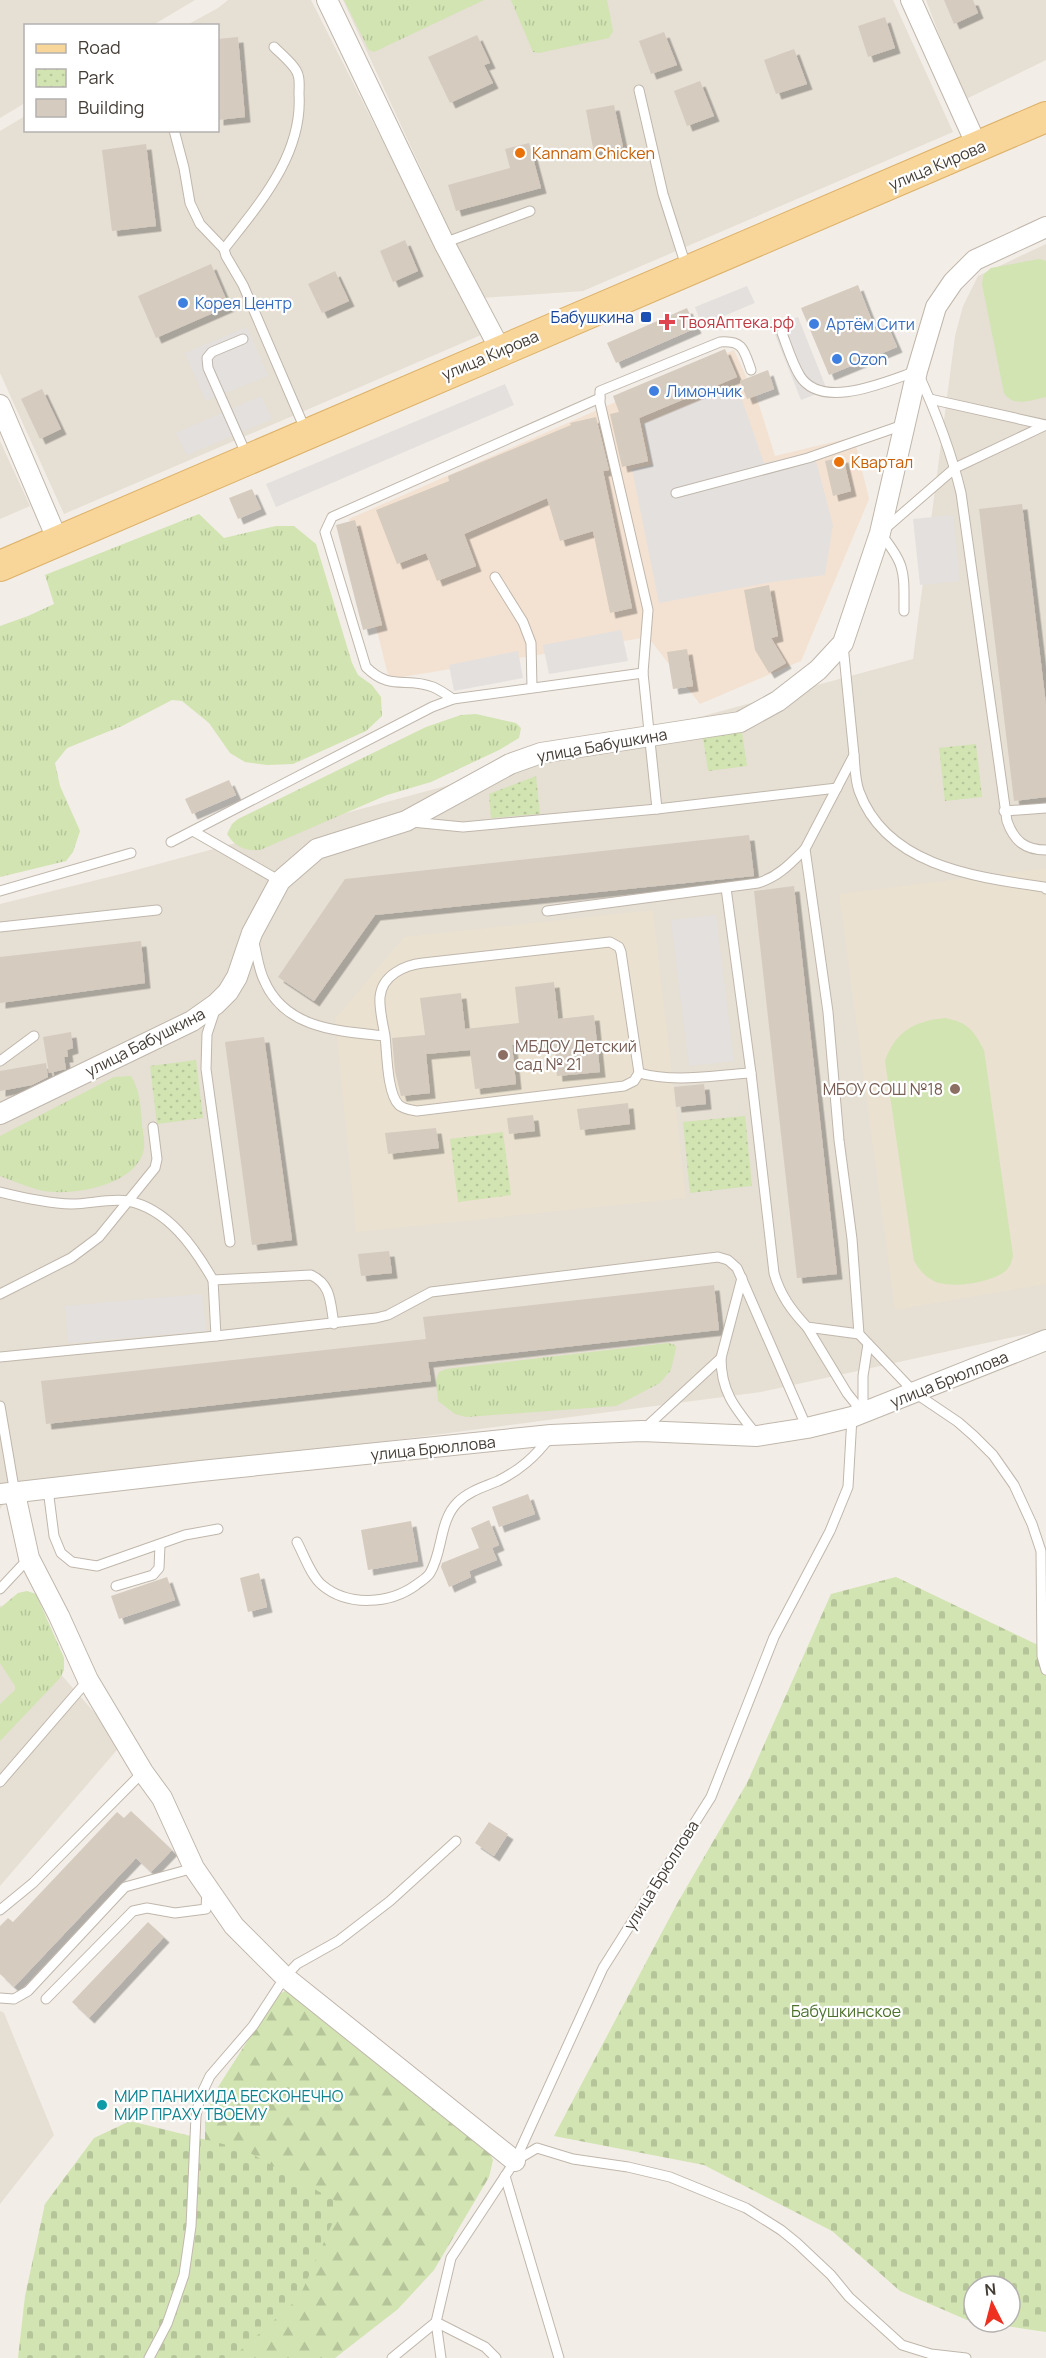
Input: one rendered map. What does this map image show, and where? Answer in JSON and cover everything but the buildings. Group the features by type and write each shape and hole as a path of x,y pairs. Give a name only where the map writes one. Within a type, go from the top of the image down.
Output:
{"main road":[{"name":"улица Кирова","path":"0,566 1046,117"}],"street":[{"path":"327,0 444,243 501,351"},
{"path":"911,0 978,148"},
{"path":"843,643 880,533 916,371 936,307 953,282 975,260 1046,227"},
{"path":"0,405 58,541"},
{"name":"улица Бабушкина","path":"0,1114 192,1021 216,1004 228,992 237,977 252,933 280,881 317,849 406,821 510,764 542,753 740,723 786,695 818,670 843,643"},
{"name":"улица Брюллова","path":"7,1494 551,1435 642,1431 757,1436 807,1428 858,1415 1045,1341"},
{"path":"7,1494 29,1558 88,1680 143,1772 162,1798 194,1868 234,1926 285,1977 510,2168"}],"lane":[{"path":"224,249 277,176 289,152 294,135 300,108 298,73 274,47"},
{"path":"639,90 663,194 688,271"},
{"path":"175,132 190,203 200,224 224,249 243,285 307,434"},
{"path":"444,243 530,211"},
{"path":"782,333 800,376 810,387 838,393 853,392 916,371 930,399 955,468 1004,811 1010,832 1017,842 1034,850 1046,850"},
{"path":"243,339 212,352 207,358 208,368 248,458"},
{"path":"657,809 643,673 648,610 600,391 720,342 733,341 740,346 751,370"},
{"path":"453,699 431,686 377,678 366,667 325,532 332,517 600,398"},
{"path":"930,399 1046,425"},
{"path":"676,493 808,458 905,424"},
{"path":"904,611 904,576 898,556 880,533 955,468 1046,425"},
{"path":"495,577 523,622 531,643 532,687"},
{"path":"843,643 858,789 866,808 877,824 912,854 937,865 1046,889"},
{"path":"171,842 432,707 453,699 643,673"},
{"path":"547,911 726,888 770,879 782,872 805,849 854,755"},
{"path":"406,821 463,827 657,809 837,788"},
{"path":"1004,811 1046,808"},
{"path":"193,831 280,881"},
{"path":"805,849 828,1012 839,1140 852,1239 859,1334 915,1393 958,1422 993,1455 1014,1485 1043,1552 1042,1656 1046,1670"},
{"path":"0,891 132,853"},
{"path":"726,888 751,1072 774,1273 785,1301 807,1327 858,1415"},
{"path":"0,927 157,910"},
{"path":"252,933 264,981 275,998 286,1009 298,1018 320,1028 385,1036"},
{"path":"610,942 621,952 639,1072 634,1081 624,1086 417,1111 399,1105 392,1092 385,1036 380,996 386,981 404,967 610,942"},
{"path":"216,1004 207,1034 206,1069 230,1242"},
{"path":"0,1061 34,1036"},
{"path":"639,1072 672,1079 751,1072"},
{"path":"0,1294 71,1258 99,1237 127,1201 147,1181 155,1168 157,1159 153,1127"},
{"path":"0,1192 39,1202 74,1204 127,1201 142,1206 162,1218 184,1235 213,1280 216,1336"},
{"path":"0,1357 334,1324 388,1315 431,1292 718,1257 728,1260 737,1268 807,1428"},
{"path":"213,1280 311,1275 322,1280 327,1288 334,1324"},
{"path":"742,1278 721,1358 721,1378 738,1413 757,1436"},
{"path":"807,1327 859,1334"},
{"path":"858,1415 868,1344"},
{"path":"642,1431 721,1358"},
{"path":"0,1406 7,1494"},
{"name":"улица Брюллова","path":"436,2322 452,2258 510,2168 603,1968 711,1797 774,1637 830,1531 848,1487 858,1415"},
{"path":"297,1542 321,1585 340,1596 363,1600 383,1599 405,1593 428,1576 438,1558 443,1531 456,1503 472,1491 518,1471 532,1460 551,1435"},
{"path":"48,1489 54,1536 61,1553 72,1562 97,1566 185,1535 219,1529"},
{"path":"116,1586 153,1575 159,1568 160,1545"},
{"path":"0,1589 29,1558"},
{"path":"0,1782 88,1680"},
{"path":"0,1910 33,1883 143,1772"},
{"path":"149,2358 167,2324 184,2275 191,2226 196,2116 200,2097 210,2076 253,2026 285,1977 297,1964 338,1941 390,1901 456,1841"},
{"path":"0,1998 14,1999 28,1991 125,1887 194,1868"},
{"path":"46,1999 133,1911 147,1908 175,1913 206,1909 207,1889"},
{"path":"559,2358 510,2168 537,2148 573,2159 628,2167 670,2177 722,2196 782,2230 902,2345 931,2354 966,2358"},
{"path":"392,2358 436,2322"},
{"path":"436,2322 441,2358"},
{"path":"436,2322 485,2347 496,2358"}],"shaded area":[{"path":"0,0 195,0 155,24 24,24 24,104 0,118"},
{"path":"228,0 311,0 481,335 64,514 0,373 0,131 24,117 24,132 219,132 219,24 189,24"},
{"path":"343,0 893,0 953,132 583,291 481,298"},
{"path":"926,0 1046,0 1046,60 964,100"},
{"path":"1046,244 1046,1330 761,1392 14,1490 0,1509 0,904 125,873 913,659 955,336 963,306 978,276"},
{"path":"747,286 755,303 702,325 695,307"},
{"path":"798,317 827,390 801,400 772,327"},
{"path":"247,327 268,376 206,401 185,353"},
{"path":"734,350 759,405 775,456 854,437 869,499 801,661 700,704 648,637 389,679 349,519"},
{"path":"505,384 514,405 276,507 266,484"},
{"path":"737,385 764,463 814,453 833,525 825,575 772,582 659,603 632,469 652,465 643,424"},
{"path":"261,396 272,419 187,455 176,433"},
{"path":"0,441 30,506 0,519"},
{"path":"953,515 960,581 920,585 913,519"},
{"path":"621,630 628,661 549,674 543,645"},
{"path":"518,651 523,678 454,691 449,665"},
{"name":"МБОУ СОШ №18","path":"1046,868 1046,1284 895,1310 839,894"},
{"name":"МБДОУ Детский сад № 21","path":"653,910 686,1198 356,1232 335,1019 404,937"},
{"path":"716,915 734,1061 689,1066 671,920"},
{"path":"202,1294 206,1331 68,1343 65,1306"},
{"path":"0,1605 122,1744 0,1886"},
{"path":"0,2011 4,2013 54,2135 0,2204"}],"green space":[{"path":"344,0 484,0 374,52 369,50"},
{"path":"511,0 607,0 613,31 609,38 539,53 533,52"},
{"path":"1039,259 1046,261 1046,397 1018,402 1008,398 1004,393 982,284 984,274 991,268"},
{"path":"199,514 224,538 276,526 294,526 316,544 352,663 358,675 372,685 381,697 382,716 366,731 293,764 267,765 245,762 230,753 209,723 182,701 172,700 122,726 67,748 55,763 60,786 80,831 73,852 66,861 0,877 0,626 54,604 45,575"},
{"path":"476,714 516,723 521,728 519,738 431,782 387,795 260,850 241,847 227,834 232,824 238,819 426,727 461,715"},
{"path":"742,732 747,766 708,771 703,738"},
{"path":"976,744 982,797 945,801 939,748"},
{"path":"536,776 540,814 491,818 489,794"},
{"path":"945,1018 960,1022 969,1028 984,1050 1013,1256 1008,1269 997,1276 959,1285 934,1281 922,1272 914,1261 885,1061 900,1035 915,1025"},
{"path":"196,1060 203,1118 157,1124 150,1066"},
{"path":"131,1076 139,1100 144,1149 139,1161 130,1171 103,1185 72,1192 44,1191 0,1176 0,1136 114,1077"},
{"path":"745,1116 752,1186 690,1193 683,1122"},
{"path":"503,1132 511,1195 458,1202 450,1139"},
{"path":"668,1343 675,1345 676,1348 671,1370 660,1383 616,1406 466,1417 455,1414 438,1401 436,1380 439,1372 446,1369"},
{"name":"Бабушкинское","path":"896,1577 1046,1649 1046,2332 1022,2328 1022,2274 962,2274 962,2318 900,2291 832,2231 704,2165 554,2136 678,1902 747,1783 831,1594"},
{"path":"27,1591 36,1594 64,1658 64,1670 60,1678 0,1741 0,1704 15,1690 15,1686 0,1663 0,1608 18,1593"},
{"path":"285,1991 296,1992 485,2144 493,2160 489,2177 434,2270 398,2309 335,2358 163,2358 205,2228 205,2122 213,2095 276,1996"},
{"path":"130,2121 243,2149 341,2204 299,2298 232,2358 18,2358 25,2296 45,2204 94,2138"}],"place":[{"name":"Kannam Chicken","path":"520,153"},
{"name":"Корея Центр","path":"183,303"},
{"name":"Бабушкина","path":"646,317"},
{"name":"ТвояАптека.рф","path":"667,322"},
{"name":"Артём Сити","path":"814,324"},
{"name":"Ozon","path":"837,359"},
{"name":"Лимончик","path":"654,391"},
{"name":"Квартал","path":"839,462"},
{"name":"МБДОУ Детский сад № 21","path":"503,1055"},
{"name":"МБОУ СОШ №18","path":"955,1089"},
{"name":"МИР ПАНИХИДА БЕСКОНЕЧНО МИР ПРАХУ ТВОЕМУ","path":"102,2105"}]}
